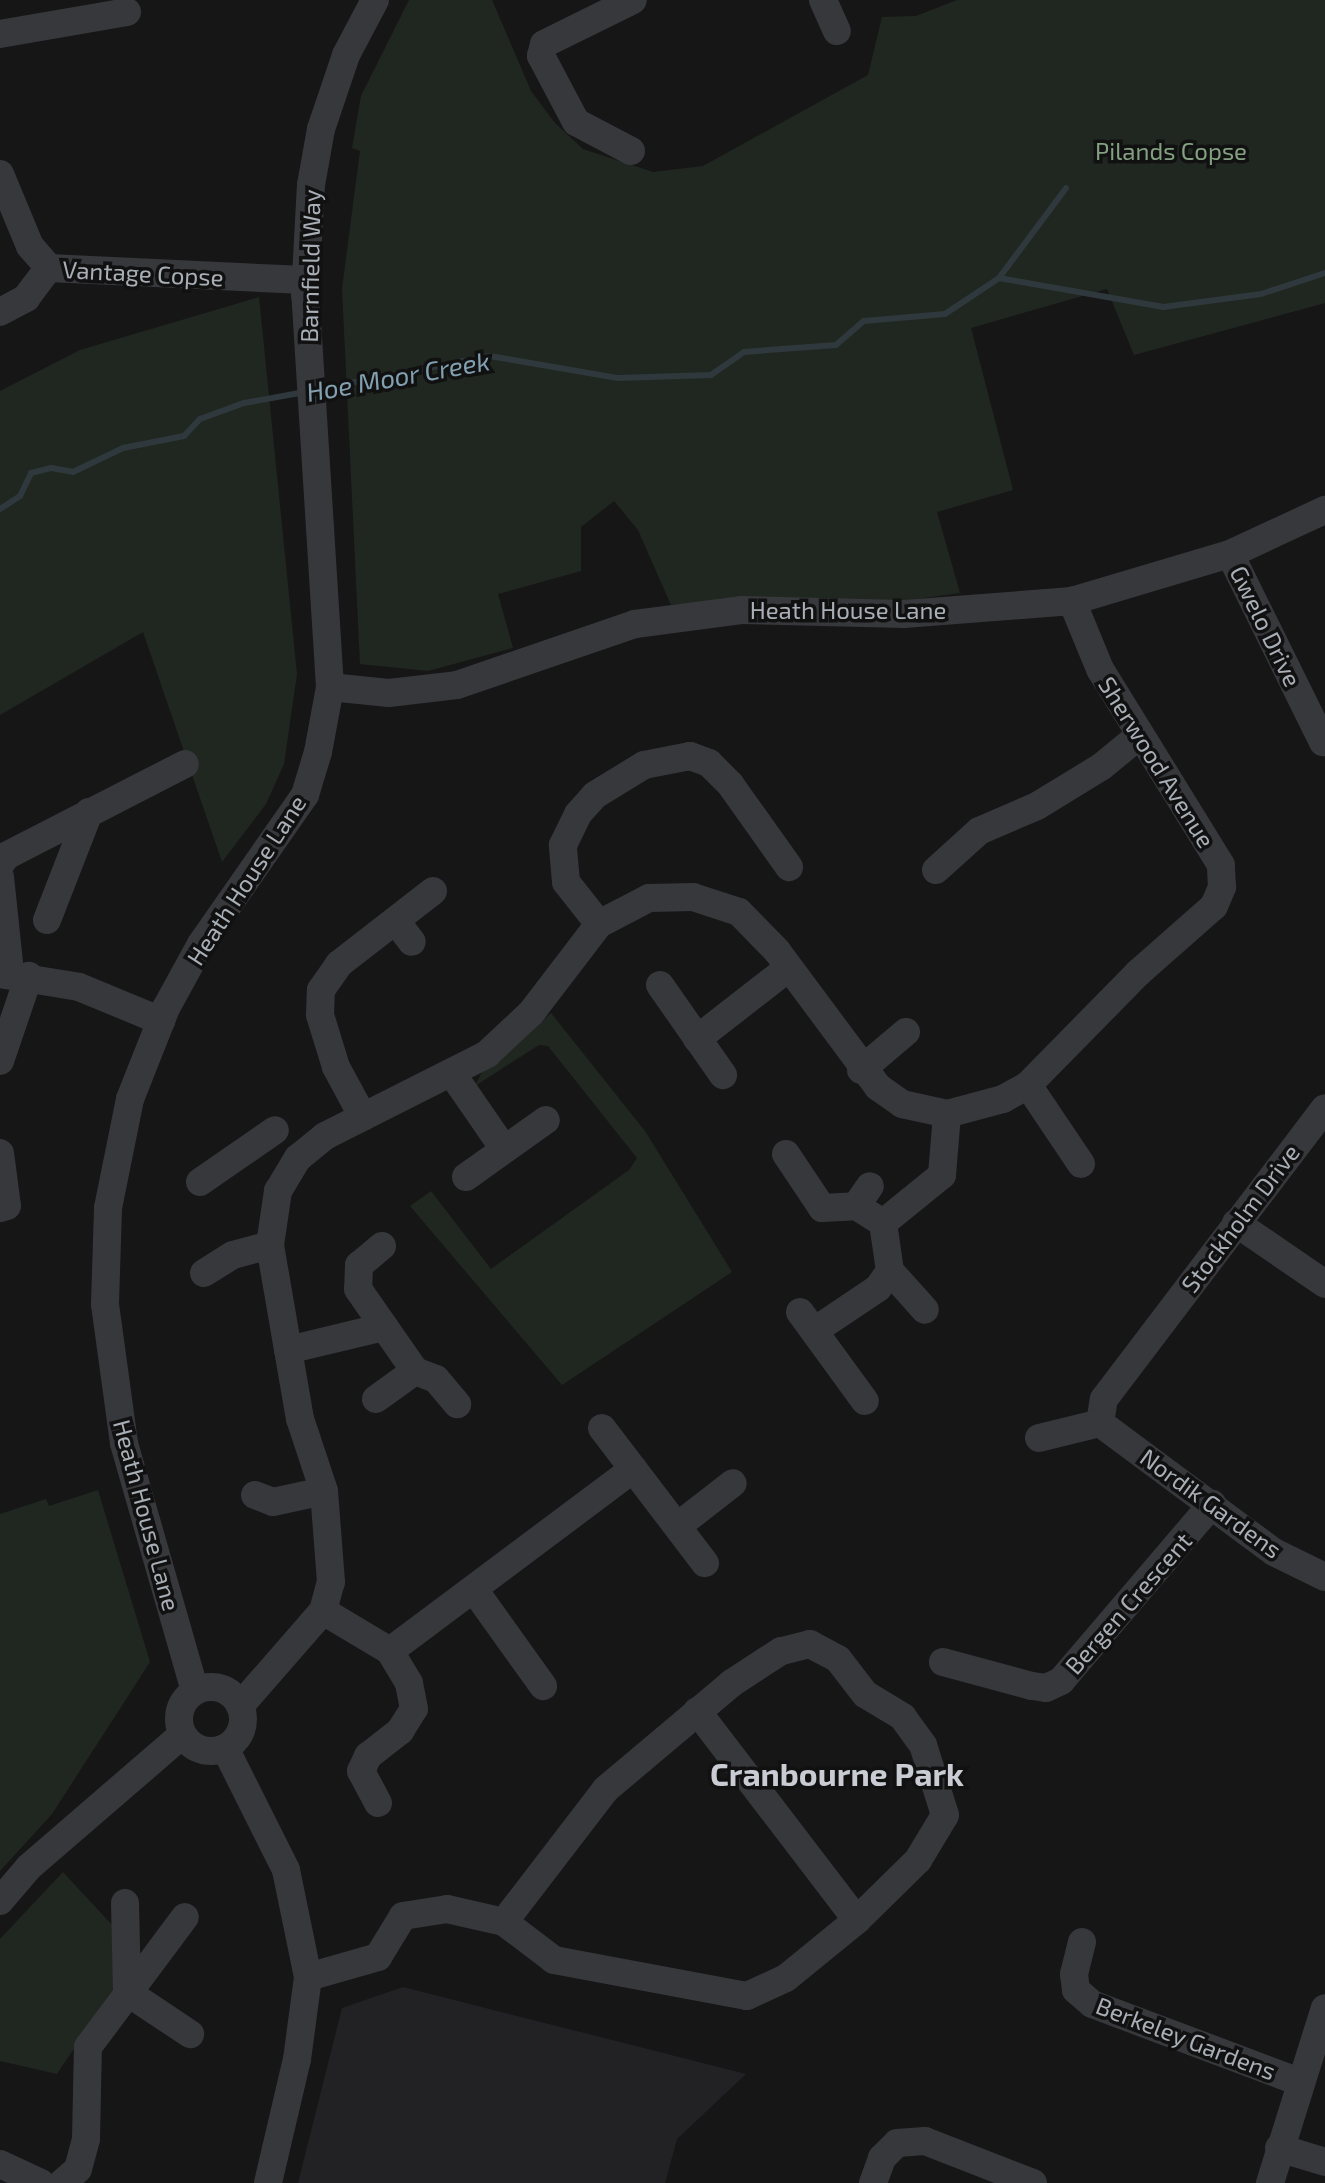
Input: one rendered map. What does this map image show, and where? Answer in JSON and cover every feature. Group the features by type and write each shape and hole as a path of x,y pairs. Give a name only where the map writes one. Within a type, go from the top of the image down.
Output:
{"street":[{"name":"Barnfield Way","path":"330,687 305,288 311,185 321,129 346,55 375,0"},
{"path":"631,151 576,122 541,56 544,44 633,0"},
{"path":"823,0 837,31"},
{"path":"0,34 127,12"},
{"path":"0,174 30,246 49,268"},
{"name":"Vantage Copse","path":"0,312 26,298 49,268 305,288"},
{"name":"Heath House Lane","path":"195,1691 124,1443 105,1304 108,1208 130,1099 161,1021 201,944 305,795 330,687 389,693 457,685 635,624 741,610 904,614 1072,601 1230,554 1325,510"},
{"name":"Gwelo Drive","path":"1230,554 1323,742"},
{"name":"Sherwood Avenue","path":"1028,1085 1138,973 1214,906 1222,887 1221,865 1100,669 1072,601"},
{"path":"936,870 979,831 1037,806 1101,767 1140,735"},
{"path":"599,924 566,882 563,845 578,814 595,795 644,765 690,756 709,763 730,784 772,856"},
{"path":"0,865 6,856 185,764"},
{"path":"47,920 89,812"},
{"path":"0,877 13,974 0,1061"},
{"path":"363,1117 336,1067 320,1015 321,990 339,964 404,932 433,891"},
{"path":"240,1706 323,1611 331,1582 324,1491 300,1419 270,1245 278,1191 298,1158 325,1136 453,1075 513,1034 599,924 649,898 673,895 719,902 757,927 861,1070 902,1104 947,1114 1003,1099 1028,1085 1081,1164"},
{"path":"697,1039 787,969"},
{"path":"13,974 79,987 161,1021"},
{"path":"660,985 723,1075"},
{"path":"861,1070 906,1032"},
{"path":"453,1075 504,1149"},
{"name":"Stockholm Drive","path":"1100,1423 1104,1399 1325,1108"},
{"path":"883,1223 942,1175 947,1114"},
{"path":"466,1177 546,1120"},
{"path":"200,1182 275,1130"},
{"path":"247,1151 278,1191"},
{"path":"0,1153 7,1206 0,1208"},
{"path":"786,1154 822,1208 863,1196 883,1223 890,1271 925,1310"},
{"path":"1236,1223 1325,1284"},
{"path":"204,1273 233,1255 270,1245"},
{"path":"382,1246 359,1265 358,1289 415,1371 436,1379 457,1404"},
{"path":"865,1401 807,1322 878,1288 890,1271"},
{"path":"288,1350 384,1327"},
{"path":"376,1399 415,1371"},
{"path":"1039,1438 1100,1423"},
{"name":"Nordik Gardens","path":"1100,1423 1274,1552 1325,1577"},
{"path":"602,1428 705,1563"},
{"path":"390,1651 475,1591 633,1469"},
{"path":"679,1525 733,1483"},
{"path":"262,1504 324,1491"},
{"name":"Bergen Crescent","path":"943,1662 1032,1686 1046,1688 1061,1681 1212,1504"},
{"path":"475,1591 543,1686"},
{"path":"323,1611 390,1651 409,1683 414,1709 400,1731 368,1756 361,1771 378,1803"},
{"path":"308,1977 378,1957 403,1916 447,1909 504,1922 554,1960 747,1996 786,1978 857,1920 918,1860 945,1815 923,1745 903,1717 865,1694 838,1659 810,1644 781,1651 697,1711 606,1789 504,1922"},
{"path":"217,1687 240,1706 242,1728 225,1748 203,1751 182,1735 179,1713 195,1691 217,1687"},
{"path":"697,1711 857,1920"},
{"path":"0,1901 29,1867 182,1735"},
{"path":"225,1748 286,1870 308,1977 297,2059 268,2183"},
{"path":"125,1903 127,1992"},
{"path":"62,2183 78,2169 86,2139 88,2047 185,1917"},
{"name":"Berkeley Gardens","path":"1082,1942 1074,1974 1076,1990 1092,2004 1300,2082"},
{"path":"127,1992 190,2034"},
{"path":"1270,2183 1325,2008"},
{"path":"873,2183 882,2158 897,2143 925,2141 1033,2183"},
{"path":"1279,2148 1325,2162"},
{"path":"0,2164 41,2183"}],"shaded area":[{"path":"403,1987 746,2074 677,2139 665,2183 298,2183 342,2008"}],"green space":[{"name":"Pilands Copse","path":"409,0 492,0 531,91 555,123 583,149 653,172 703,166 868,75 882,17 916,16 957,0 1325,0 1325,303 1134,355 1107,289 971,328 1013,490 937,512 960,593 902,601 745,599 671,605 638,530 614,501 581,527 581,571 498,594 513,648 428,671 360,664 342,289 360,151 352,148 361,96"},
{"path":"259,297 297,674 284,764 266,804 222,862 143,632 0,715 0,391 80,350"},
{"path":"551,1013 645,1131 732,1272 562,1385 410,1206 431,1191 491,1269 629,1170 637,1158 548,1046 539,1045 475,1086 483,1070"},
{"path":"98,1490 150,1662 52,1814 0,1871 0,1514 46,1499 49,1506"},
{"path":"63,1872 138,1953 57,2074 0,2061 0,1939"}],"waterway":[{"path":"999,278 1066,188"},
{"name":"Hoe Moor Creek","path":"320,389 490,356 618,378 711,375 744,352 836,345 864,321 945,314 999,278 1163,307 1261,294 1325,273"},
{"name":"Hoe Moor Creek","path":"0,509 20,496 31,473 51,468 73,472 123,448 184,436 200,419 244,403 305,392"}],"district":[{"name":"Cranbourne Park","path":"837,1773"}]}
